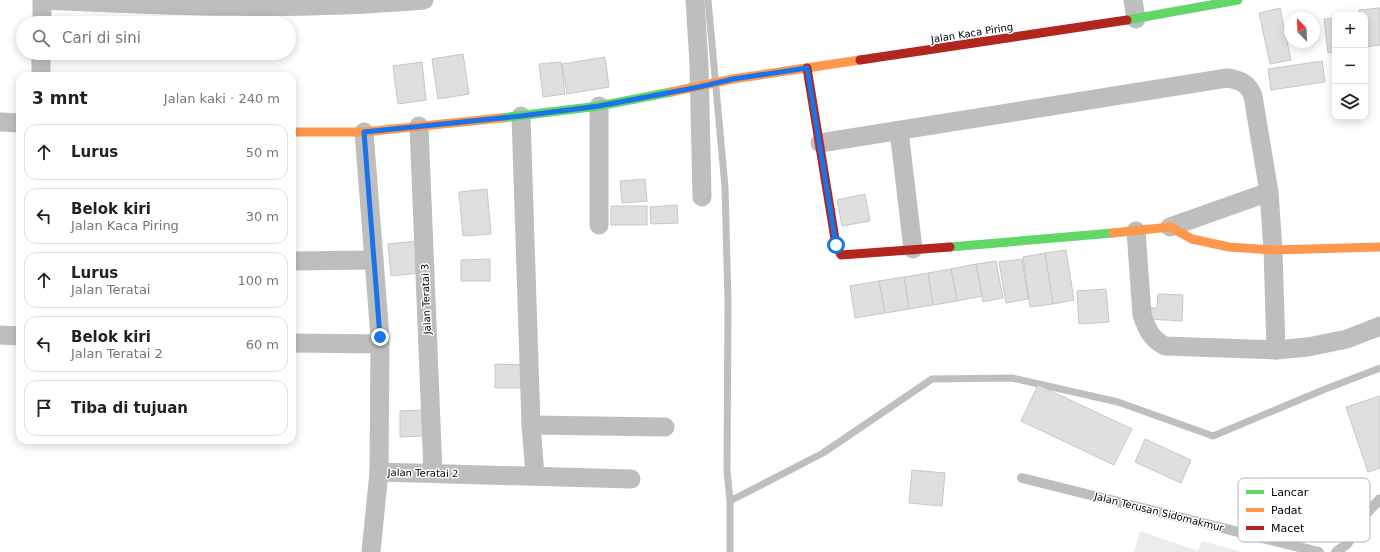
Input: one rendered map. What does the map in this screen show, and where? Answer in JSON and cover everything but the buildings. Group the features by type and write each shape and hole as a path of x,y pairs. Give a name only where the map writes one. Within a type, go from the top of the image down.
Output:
{"street":[{"path":"42,16 43,0 171,6 424,0"},
{"path":"695,0 704,86 702,196"},
{"path":"1133,0 1136,19"},
{"name":"Jalan Kaca Piring","path":"296,132 364,132 521,116 599,106 733,79 1136,19 1238,0"},
{"path":"41,60 41,72"},
{"path":"807,68 836,245 841,254 849,257 913,249 1170,227 1269,192"},
{"path":"820,142 898,131 1227,78 1238,79 1249,87 1252,96 1269,192 1273,250 1276,350"},
{"path":"599,106 599,225"},
{"path":"521,116 531,425 535,475"},
{"path":"0,122 16,123"},
{"name":"Jalan Teratai 3","path":"419,126 434,473"},
{"path":"898,131 913,249"},
{"name":"Jalan Teratai 2","path":"364,132 380,344 379,472 535,475 631,479"},
{"path":"1170,227 1192,239 1229,247 1273,250 1380,247"},
{"path":"1136,231 1142,315 1146,328 1155,341 1165,346 1175,348 1276,350 1308,347 1347,339 1380,326"},
{"path":"296,261 374,260"},
{"path":"0,334 16,336"},
{"path":"296,343 380,344"},
{"path":"531,425 665,427"},
{"path":"371,552 379,472"}],"lane":[{"name":"Jalan Terusan Sidomakmur","path":"1022,478 1238,532"},
{"path":"1370,509 1380,498"},
{"name":"Jalan Terusan Sidomakmur","path":"1279,542 1319,552"},
{"path":"1336,552 1348,542"}],"shaded area":[{"path":"1140,531 1198,551 1202,541 1242,552 1134,552"}],"waterway":[{"path":"708,0 725,187 728,301 727,470 730,501 730,552"},
{"path":"730,501 823,453 932,379 1012,378 1118,402 1213,436 1380,368"}],"traffic: fast":[{"path":"1127,20 1238,0"},
{"path":"501,118 599,106 671,92"},
{"path":"950,247 1113,233"}],"traffic: slow":[{"path":"671,92 733,79 860,60"},
{"path":"296,132 364,132 501,118"},
{"path":"1113,233 1170,227 1192,239 1229,247 1273,250 1380,247"}],"traffic: jam":[{"path":"860,60 1127,20"},
{"path":"807,68 836,245 841,255 950,247"}],"route":[{"path":"380,337 364,132 521,116 599,106 733,79 807,68 820,142 829,210 836,245"}]}
